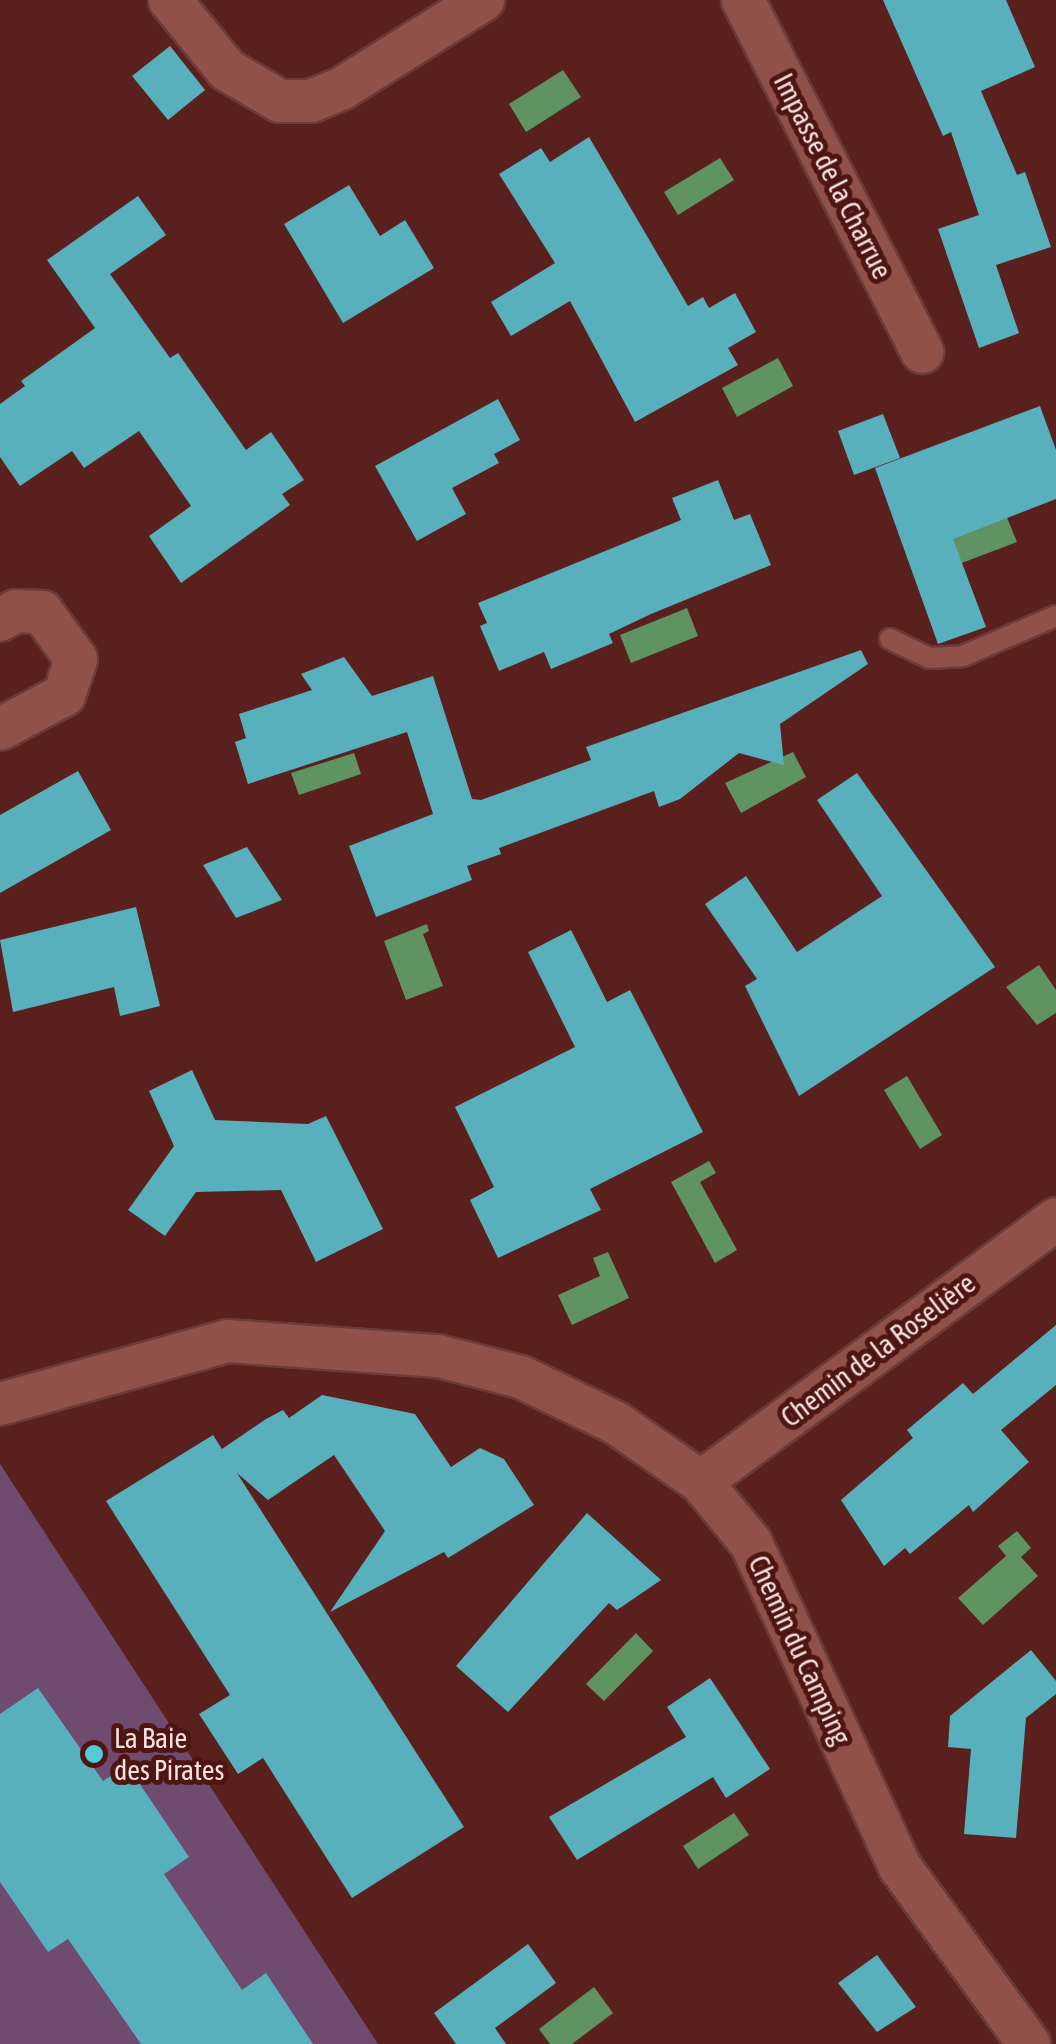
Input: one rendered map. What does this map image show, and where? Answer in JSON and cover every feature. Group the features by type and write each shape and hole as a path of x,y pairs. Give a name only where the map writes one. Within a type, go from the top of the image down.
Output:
{"street":[{"path":"170,0 226,70 280,101 311,100 341,90 483,0"},
{"name":"Impasse de la Charrue","path":"743,0 922,352"},
{"path":"0,620 42,612 76,659 64,695 0,729"},
{"name":"Chemin de la Roselière","path":"701,1482 1056,1220"},
{"name":"Chemin du Camping","path":"0,1404 227,1341 438,1356 521,1377 616,1423 701,1482 752,1543 900,1867 1029,2044"}],"lane":[{"path":"890,639 929,658 963,656 1056,616"}],"shaded area":[{"path":"563,70 581,97 526,132 509,104"},
{"path":"720,158 734,180 678,215 664,192"},
{"path":"778,358 793,386 737,417 722,388"},
{"path":"1006,515 1017,542 946,569 935,542"},
{"path":"687,608 698,636 631,663 620,635"},
{"path":"793,752 806,777 741,813 725,783"},
{"path":"354,753 361,774 299,795 291,773"},
{"path":"427,924 429,931 423,934 443,986 406,1000 384,941"},
{"path":"1039,965 1056,990 1056,1013 1037,1025 1006,987"},
{"path":"907,1076 942,1135 920,1149 884,1090"},
{"path":"709,1161 716,1173 700,1182 737,1250 715,1263 671,1182"},
{"path":"608,1252 629,1298 572,1325 558,1295 600,1276 593,1258"},
{"name":"La Baie des Pirates","path":"0,1464 378,2044 0,2044"},
{"path":"1017,1531 1031,1548 1021,1557 1038,1576 983,1625 958,1598 1006,1556 998,1546"},
{"path":"636,1633 653,1651 604,1701 586,1684"},
{"path":"734,1813 749,1835 698,1869 683,1846"},
{"path":"594,1987 613,2013 572,2044 550,2044 539,2029"}],"building":[{"path":"883,0 1006,0 1035,67 981,91 1017,175 1025,172 1051,247 996,265 1019,333 979,348 938,229 979,215 951,132 943,136"},
{"path":"170,46 205,90 168,120 132,76"},
{"path":"589,137 688,306 703,297 709,308 735,293 756,332 728,348 738,365 635,422 570,301 511,336 491,302 555,263 499,174 541,148 550,162"},
{"path":"349,185 380,236 405,220 434,268 343,323 284,224"},
{"path":"138,196 166,235 110,274 170,358 178,353 246,450 271,432 304,480 282,494 290,505 181,583 149,536 191,506 139,431 84,468 72,451 20,486 0,457 0,404 25,386 21,381 95,328 47,260"},
{"path":"498,399 520,440 494,454 499,463 452,488 466,514 417,541 375,466"},
{"path":"1040,406 1056,450 1056,499 953,539 986,627 938,644 875,468"},
{"path":"883,414 900,458 854,475 838,431"},
{"path":"718,480 734,520 750,514 771,565 651,614 609,634 613,643 551,669 544,652 499,671 480,626 487,623 478,603 681,520 672,498"},
{"path":"861,650 868,664 780,724 784,765 739,753 680,799 659,807 654,791 499,848 501,854 467,866 472,880 376,917 349,846 433,814 407,732 248,784 235,742 246,738 239,714 312,690 301,674 344,657 372,696 433,676 472,799 481,800 591,760 586,747"},
{"path":"78,771 111,830 0,893 0,815"},
{"path":"857,773 995,967 799,1096 745,986 757,979 705,904 746,876 797,952 882,896 817,800"},
{"path":"247,847 282,900 236,918 203,865"},
{"path":"136,907 160,1006 120,1016 114,987 13,1012 0,940"},
{"path":"571,930 607,1002 630,990 703,1132 590,1189 601,1210 498,1258 470,1200 494,1187 455,1107 575,1047 528,952"},
{"path":"192,1070 215,1120 308,1124 326,1116 383,1229 316,1262 281,1190 196,1192 165,1236 128,1210 174,1146 149,1091"},
{"path":"1056,1325 1056,1385 1001,1430 1029,1462 973,1512 969,1505 910,1554 905,1548 884,1566 841,1500 913,1438 907,1430 963,1383 973,1394"},
{"path":"322,1395 415,1414 451,1467 480,1448 504,1459 534,1505 448,1558 444,1552 330,1612 385,1531 334,1455 268,1500 237,1473 464,1827 352,1898 263,1758 238,1774 199,1714 230,1695 106,1501 213,1435 222,1449 266,1419 283,1410 289,1418"},
{"path":"587,1513 661,1580 617,1610 609,1603 508,1712 456,1666"},
{"path":"1031,1650 1056,1681 1056,1694 1026,1718 1016,1838 964,1834 971,1749 948,1747 950,1716"},
{"path":"710,1678 770,1769 726,1798 713,1777 577,1860 549,1817 686,1737 667,1707"},
{"path":"38,1688 103,1781 127,1765 189,1857 164,1874 242,1990 266,1973 313,2044 141,2044 68,1939 48,1952 0,1882 0,1714"},
{"path":"528,1944 556,1983 495,2028 506,2044 456,2044 434,2013"},
{"path":"877,1955 916,2007 877,2032 838,1983"}],"place":[{"name":"La Baie des Pirates","path":"94,1754"}]}
